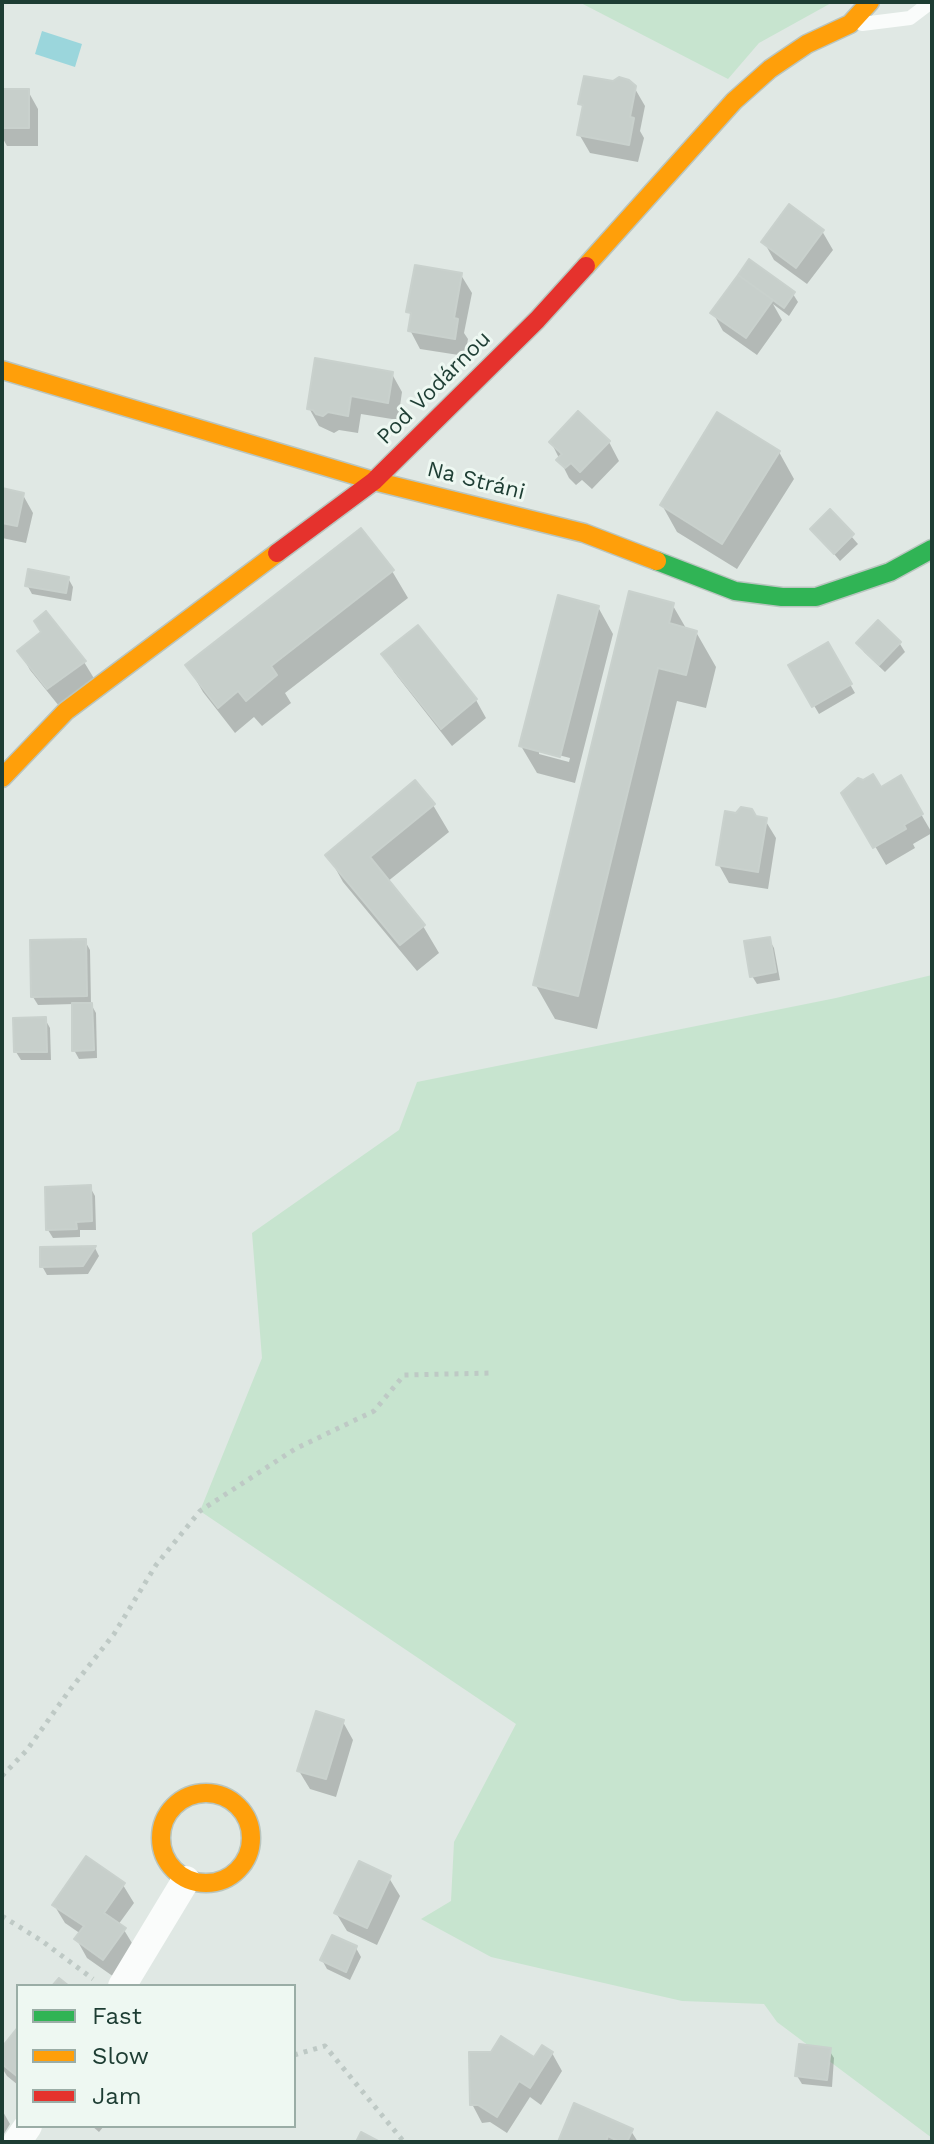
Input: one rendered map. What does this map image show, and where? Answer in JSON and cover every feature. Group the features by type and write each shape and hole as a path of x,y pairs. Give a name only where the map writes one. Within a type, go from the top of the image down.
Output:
{"street":[{"name":"Pod Vodárnou","path":"2,778 66,711 374,481 537,320 734,101 770,69 807,44 850,24 870,2"},
{"name":"Na Stráni","path":"2,370 374,481 584,533 735,591 816,597 890,572 932,549"},
{"path":"202,1792 218,1794 240,1808 251,1828 249,1855 228,1879 205,1884 186,1880 173,1870 162,1853 160,1837 163,1821 187,1797 202,1792"},
{"path":"123,1984 186,1880"}],"lane":[{"path":"850,24 910,18 931,2"}],"path":[{"path":"2,1776 27,1750 114,1634 156,1565 200,1511 295,1449 374,1411 404,1375 494,1373"},
{"path":"2,1916 100,1984"},
{"path":"296,2054 325,2046 404,2142"}],"green space":[{"path":"579,2 833,2 759,43 728,79"},
{"path":"932,975 932,2138 777,2022 764,2004 682,2001 491,1957 421,1919 451,1901 454,1842 516,1724 200,1511 262,1358 252,1233 399,1130 417,1082 836,998"}],"water":[{"path":"42,31 82,44 75,67 35,54"}],"building":[{"path":"584,76 613,81 619,77 636,86 629,145 577,135 583,105 578,104"},
{"path":"2,89 29,89 29,128 2,128"},
{"path":"789,204 824,230 796,268 761,242"},
{"path":"749,259 795,292 784,308 738,275"},
{"path":"415,265 462,273 454,318 458,319 455,339 408,331 411,313 406,312"},
{"path":"738,275 773,300 746,338 710,313"},
{"path":"315,358 393,372 388,403 351,396 348,416 328,412 323,416 307,409"},
{"path":"578,411 610,441 580,472 571,463 565,468 556,460 562,454 549,442"},
{"path":"717,412 780,451 722,544 660,505"},
{"path":"2,488 24,493 17,526 2,523"},
{"path":"830,509 854,534 834,554 810,529"},
{"path":"361,528 394,570 271,666 277,675 246,701 238,691 218,708 185,665"},
{"path":"28,569 69,577 66,593 25,586"},
{"path":"629,591 674,603 669,623 697,631 686,675 658,668 578,996 533,985"},
{"path":"558,595 599,606 560,757 519,746"},
{"path":"46,611 86,661 47,689 17,651 41,632 34,621"},
{"path":"878,620 901,642 879,665 856,643"},
{"path":"418,625 477,699 441,729 381,654"},
{"path":"828,642 852,684 812,707 788,665"},
{"path":"873,774 881,787 901,775 923,814 904,825 906,829 873,848 841,793 858,778 863,780"},
{"path":"415,780 435,804 370,857 425,925 400,945 325,855"},
{"path":"741,807 752,809 756,816 767,818 758,872 716,865 725,811 736,813"},
{"path":"770,937 776,972 750,977 744,941"},
{"path":"86,939 87,996 31,997 30,940"},
{"path":"72,1003 92,1003 94,1050 72,1051"},
{"path":"46,1017 47,1052 14,1052 13,1018"},
{"path":"91,1185 92,1221 76,1222 77,1229 46,1230 45,1187"},
{"path":"96,1246 83,1266 40,1267 40,1247"},
{"path":"316,1711 344,1720 326,1779 297,1771"},
{"path":"86,1856 125,1883 104,1913 126,1928 103,1960 74,1939 84,1926 52,1905"},
{"path":"359,1861 391,1876 367,1928 334,1913"},
{"path":"332,1935 357,1946 346,1972 320,1960"},
{"path":"16,2030 16,2075 2,2064 2,2047"},
{"path":"501,2036 534,2057 542,2045 553,2052 530,2088 519,2081 497,2117 478,2105 470,2105 469,2052 491,2052"},
{"path":"799,2044 831,2048 827,2080 795,2076"},
{"path":"574,2103 633,2129 627,2142 608,2136 606,2142 558,2142"},
{"path":"361,2132 380,2142 356,2142"}],"traffic: fast":[{"path":"657,561 735,591 782,597 816,597 890,572 932,549"}],"traffic: slow":[{"path":"586,266 734,101 770,69 807,44 850,24 870,2"},
{"path":"2,370 374,481 584,533 657,561"},
{"path":"2,778 66,711 277,553"},
{"path":"206,1793 223,1796 238,1806 248,1821 251,1838 248,1855 238,1870 223,1880 206,1883 189,1880 174,1870 164,1855 161,1838 164,1821 174,1806 189,1796 206,1793"}],"traffic: jam":[{"path":"277,553 374,481 537,320 586,266"}]}
